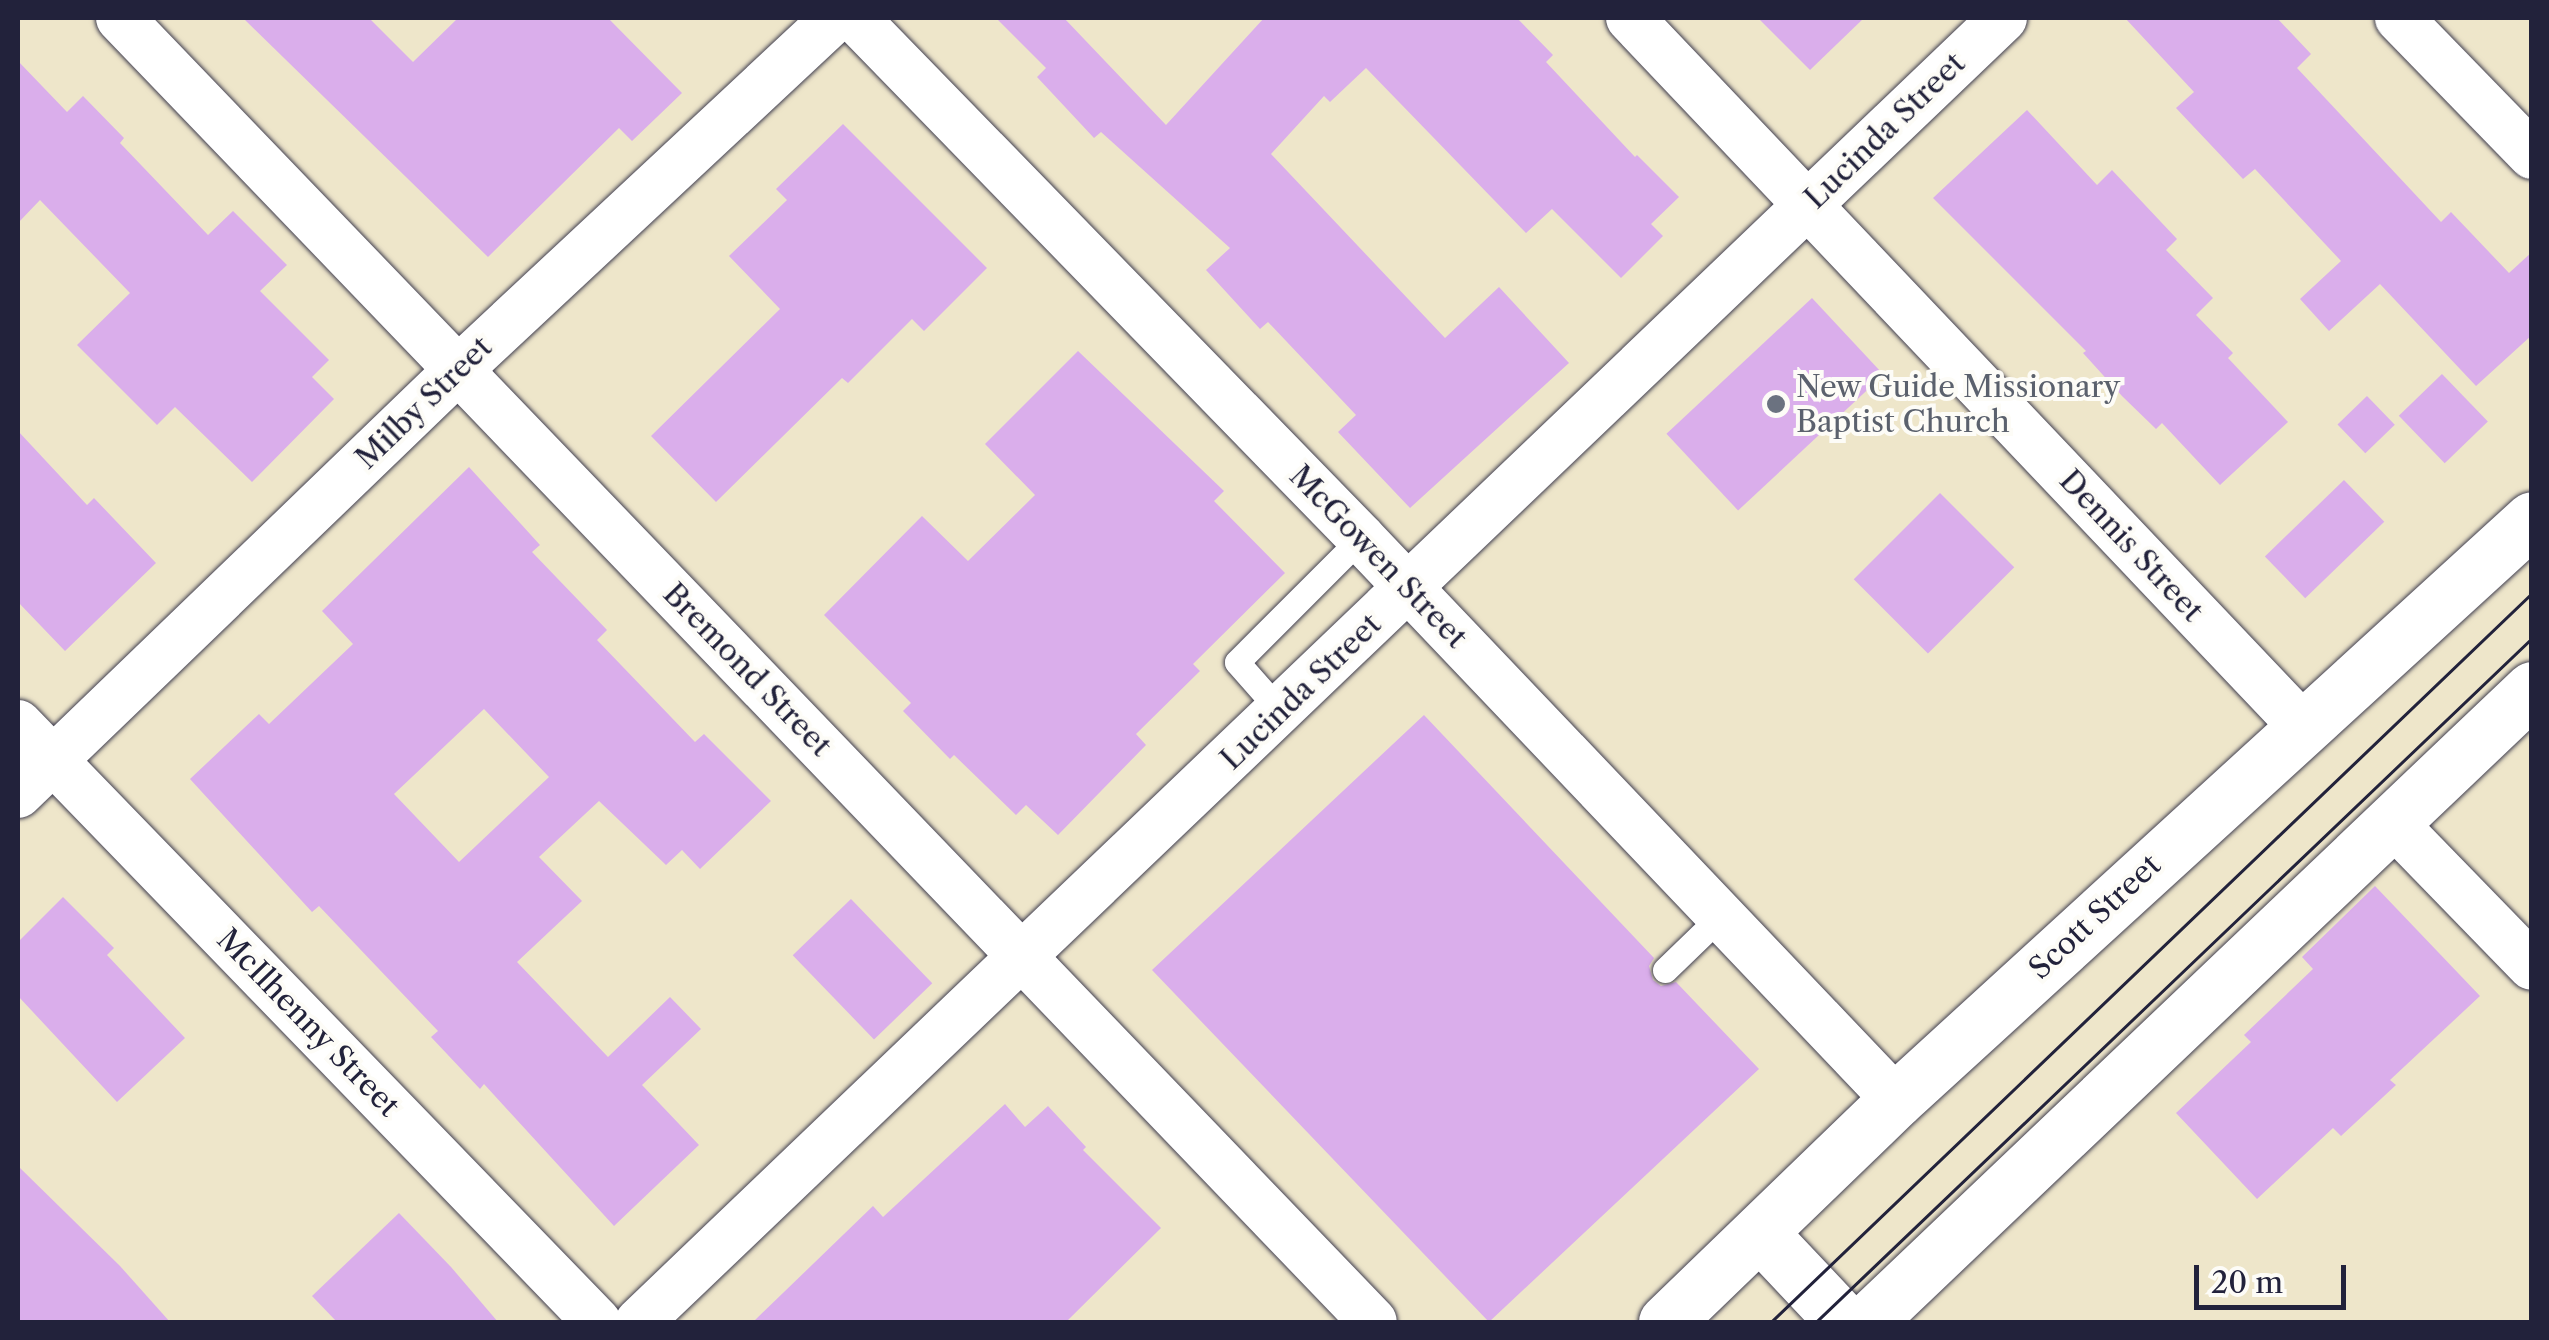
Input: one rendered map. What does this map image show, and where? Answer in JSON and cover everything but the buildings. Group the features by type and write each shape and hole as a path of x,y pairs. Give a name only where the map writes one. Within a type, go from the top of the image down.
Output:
{"main road":[{"name":"Scott Street","path":"1666,1322 1896,1100 2532,519"},
{"path":"1867,1322 2532,689"},
{"path":"1760,1234 1844,1322"}],"street":[{"name":"Bremond Street","path":"120,18 1373,1322"},
{"name":"Milby Street","path":"18,794 459,369 835,18"},
{"name":"McGowen Street","path":"855,18 1361,538 1896,1100"},
{"name":"Dennis Street","path":"1630,18 2302,726"},
{"name":"Lucinda Street","path":"639,1322 2004,18"},
{"path":"2400,18 2532,155"},
{"name":"McIlhenny Street","path":"18,724 598,1322"},
{"path":"2393,822 2532,966"}],"lane":[{"path":"1280,711 1237,662 1361,538"},
{"path":"1665,970 1721,916"}],"tram line":[{"path":"1771,1322 2532,593"},
{"path":"1816,1322 2532,638"}],"place":[{"name":"New Guide Missionary Baptist Church","path":"1776,404"}]}
